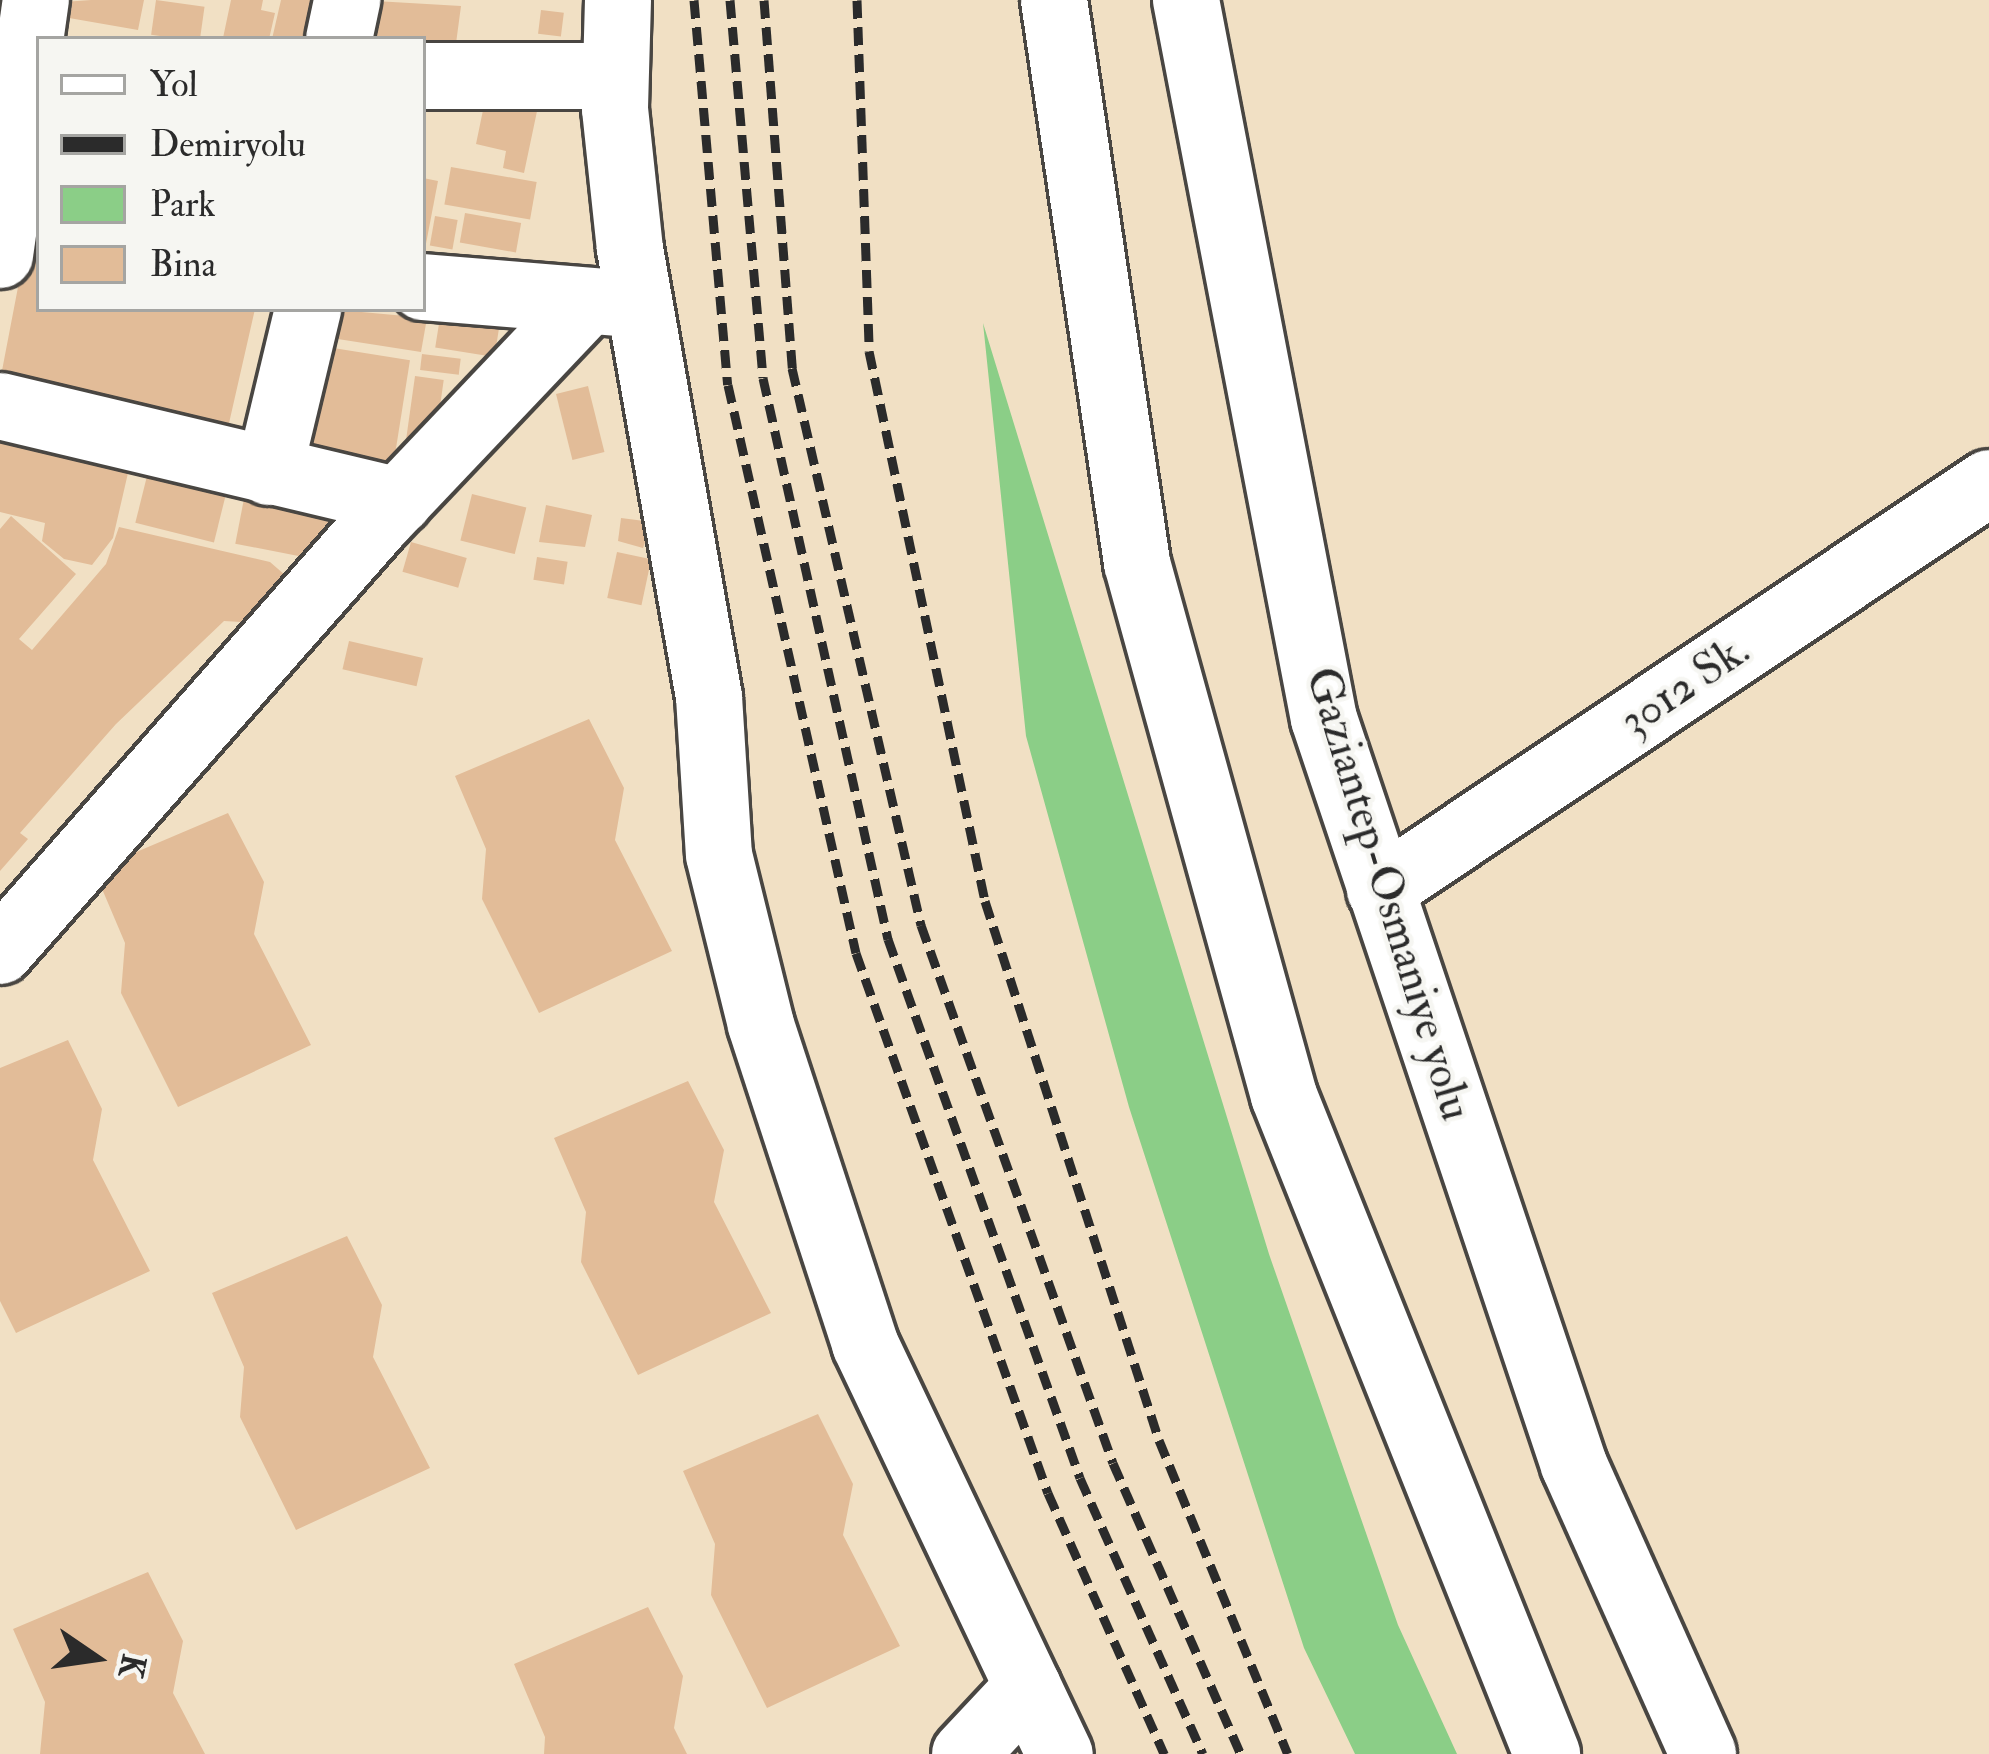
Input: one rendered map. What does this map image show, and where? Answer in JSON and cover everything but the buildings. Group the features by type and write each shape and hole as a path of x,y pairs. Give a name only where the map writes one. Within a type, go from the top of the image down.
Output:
{"main road":[{"path":"340,36 347,0"},
{"path":"618,0 613,303 709,697 719,855 761,1025 865,1344 1060,1754"},
{"path":"1054,0 1137,563 1278,1073 1547,1754"},
{"name":"Gaziantep-Osmaniye yolu","path":"1186,0 1324,719 1574,1465 1703,1754"},
{"path":"0,255 35,29"},
{"path":"426,76 615,76"},
{"path":"426,287 613,303"},
{"path":"0,951 399,501 613,303"},
{"path":"268,472 307,312"},
{"path":"0,406 399,501"},
{"name":"3012 Sk.","path":"1380,890 1989,483"},
{"path":"965,1754 1028,1687"}],"green space":[{"path":"983,323 1269,1254 1398,1625 1457,1754 1355,1754 1304,1648 1129,1107 1026,736"}],"railway":[{"path":"694,0 728,385 856,953 1048,1493 1164,1754"},
{"path":"730,0 763,378 888,939 1080,1478 1203,1754"},
{"path":"764,0 792,368 921,925 1113,1463 1241,1754"},
{"path":"857,0 869,351 985,901 1159,1440 1288,1754"}]}
